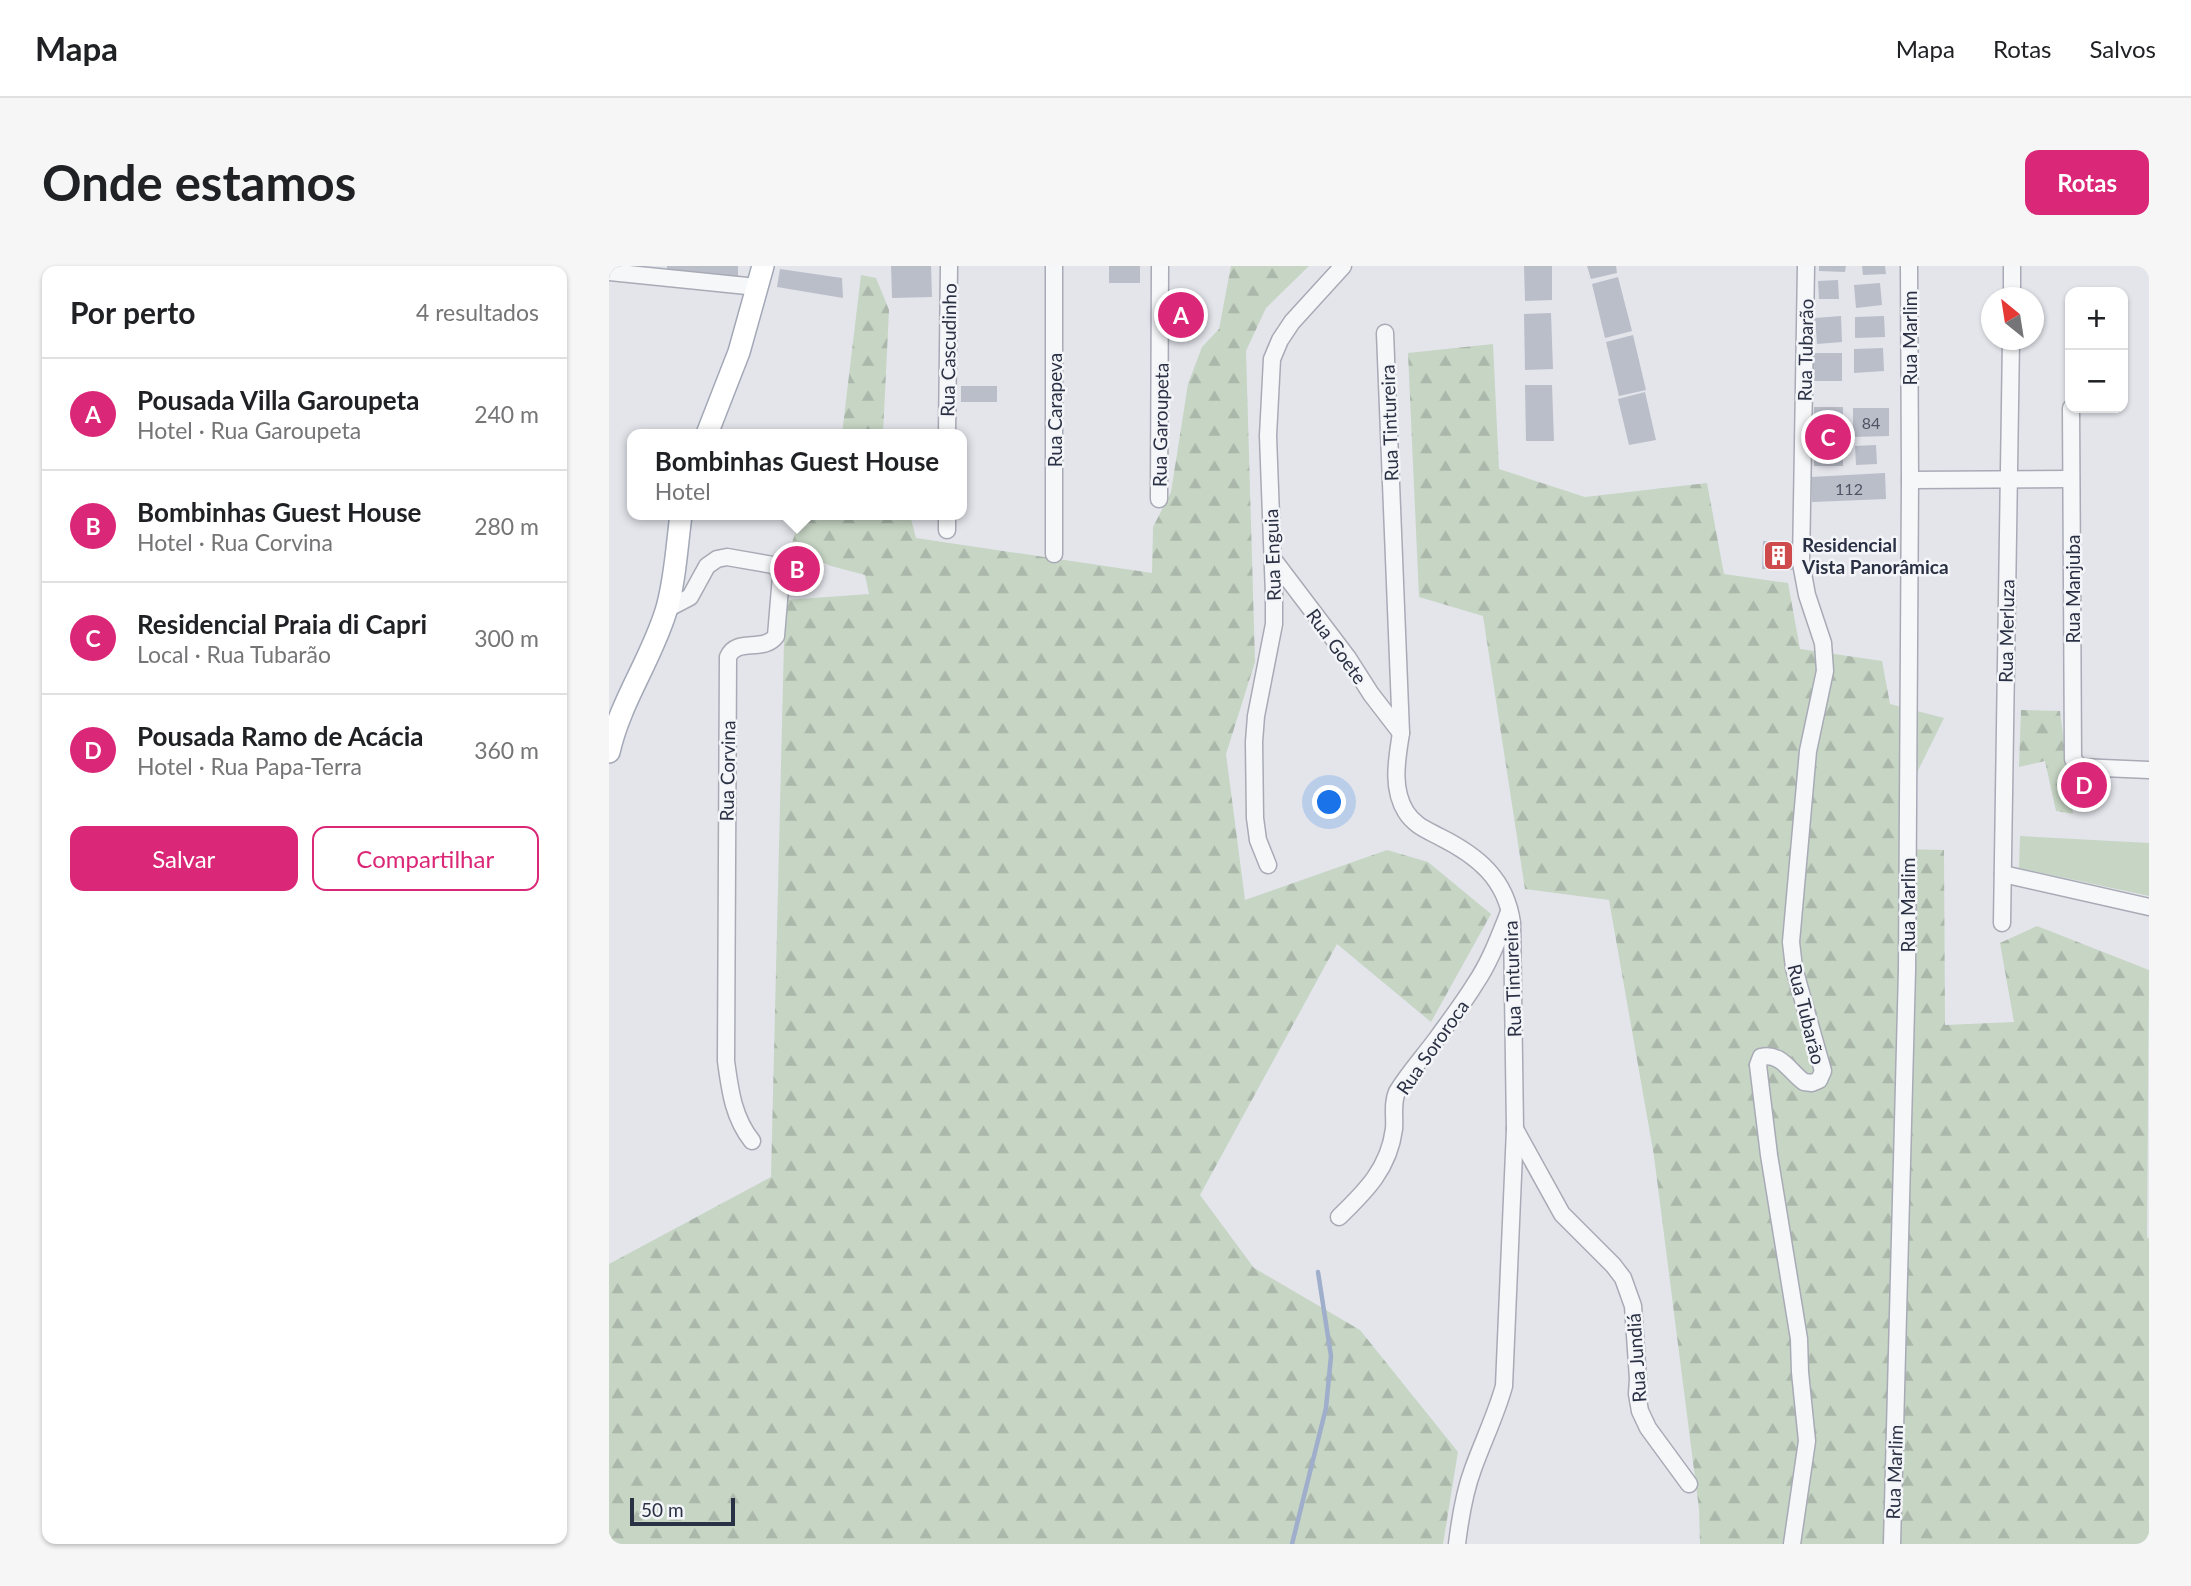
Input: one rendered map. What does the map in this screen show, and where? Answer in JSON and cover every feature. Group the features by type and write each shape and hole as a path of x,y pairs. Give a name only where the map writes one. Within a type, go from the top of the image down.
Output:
{"main road":[{"path":"709,429 731,376 762,266"},
{"path":"609,752 614,731 667,609 680,520"}],"street":[{"name":"Rua Cascudinho","path":"947,429 949,266"},
{"name":"Rua Carapeva","path":"1054,266 1054,554"},
{"name":"Rua Garoupeta","path":"1159,499 1160,266"},
{"name":"Rua Enguia","path":"1268,865 1258,840 1255,818 1254,742 1256,716 1273,624 1268,436 1272,359 1292,322 1343,266"},
{"name":"Rua Tubarão","path":"1792,1544 1807,1441 1799,1339 1769,1155 1758,1065 1761,1057 1771,1055 1780,1059 1804,1082 1812,1083 1819,1080 1823,1071 1794,968 1791,942 1808,751 1825,671 1823,643 1807,595 1801,563 1806,266"},
{"name":"Rua Marlim","path":"1892,1544 1907,970 1909,266"},
{"path":"2011,287 2012,266"},
{"path":"609,272 757,287"},
{"name":"Rua Tintureira","path":"1385,333 1401,733 1396,768 1398,790 1406,812 1419,826 1477,858 1493,875 1510,910 1513,938 1515,1129 1503,1386 1498,1409 1472,1470 1460,1516 1457,1544"},
{"name":"Rua Merluza","path":"2002,923 2011,350"},
{"name":"Rua Manjuba","path":"2071,413 2073,759 2080,767 2149,770"},
{"path":"1910,480 2071,479"},
{"name":"Rua Corvina","path":"667,609 690,597 707,566 717,559 727,557 773,565 781,576 776,636 766,645 737,647 728,657 726,1060 730,1094 737,1118 752,1141"},
{"name":"Rua Goete","path":"1273,559 1349,658 1371,694 1401,733"},
{"path":"2003,874 2149,907"},
{"name":"Rua Sororoca","path":"1339,1217 1368,1189 1382,1169 1390,1150 1395,1097 1409,1073 1476,983 1489,961 1510,910"},
{"name":"Rua Jundiá","path":"1515,1129 1562,1214 1623,1278 1633,1306 1640,1411 1648,1428 1689,1484"}],"green space":[{"path":"1231,266 1309,266 1266,308 1246,351 1255,662 1226,754 1245,900 1387,850 1428,862 1491,914 1431,1022 1337,944 1200,1195 1254,1268 1360,1330 1458,1452 1443,1544 609,1544 609,1264 771,1177 785,600 869,594 865,575 831,566 790,549 799,520 911,520 916,538 1152,573 1153,527 1171,492 1188,384 1202,347 1219,329"},
{"path":"861,275 876,278 889,310 883,429 843,429"},
{"path":"1493,344 1499,469 1585,497 1707,483 1724,574 1788,583 1800,649 1882,661 1890,704 1944,718 1900,807 1904,849 1944,850 1945,1025 2014,1022 2000,943 2037,926 2149,970 2149,1544 1700,1544 1699,1509 1654,1156 1609,900 1525,889 1483,616 1419,597 1408,353"},
{"path":"2021,710 2060,711 2073,814 2056,811 2045,761 2019,767"},
{"path":"2020,836 2149,843 2149,896 2019,868"}],"building":[{"path":"667,266 738,266 738,280 667,269"},
{"path":"891,266 931,266 932,297 892,298"},
{"path":"1109,266 1140,266 1140,283 1109,283"},
{"path":"1524,266 1552,266 1552,300 1525,301"},
{"path":"1587,266 1616,266 1617,273 1591,279"},
{"path":"1819,266 1846,266 1845,272 1819,271"},
{"path":"1862,266 1885,266 1886,274 1863,275"},
{"path":"780,269 842,278 843,298 777,287"},
{"path":"1618,277 1632,331 1605,338 1592,284"},
{"path":"1838,280 1839,299 1819,299 1818,281"},
{"path":"1880,283 1882,305 1856,308 1854,285"},
{"path":"1551,313 1553,369 1525,370 1524,314"},
{"path":"1841,316 1842,342 1817,344 1815,318"},
{"path":"1884,316 1885,337 1855,338 1855,317"},
{"path":"1633,335 1646,390 1619,396 1606,342"},
{"path":"1883,348 1884,371 1854,373 1854,349"},
{"path":"1812,353 1842,353 1842,381 1812,381"},
{"path":"1525,385 1552,385 1554,441 1526,441"},
{"path":"961,386 997,386 997,402 961,402"},
{"path":"1645,392 1656,440 1629,445 1618,399"},
{"path":"1814,407 1843,407 1843,466 1814,466"},
{"path":"1853,408 1889,408 1889,436 1853,437"},
{"path":"1876,445 1877,464 1856,465 1855,446"},
{"path":"1885,473 1886,499 1812,502 1811,477"},
{"name":"Residencial Vista Panorâmica","path":"1763,541 1796,542 1795,570 1762,569"}],"waterway":[{"path":"1292,1544 1326,1408 1331,1356 1318,1272"}],"place":[{"name":"Pousada Villa Garoupeta","path":"1181,315"},
{"name":"Residencial Praia di Capri","path":"1828,437"},
{"name":"Residencial Vista Panorâmica","path":"1779,555"},
{"name":"Bombinhas Guest House","path":"797,569"},
{"name":"Pousada Ramo de Acácia","path":"2084,785"}]}
